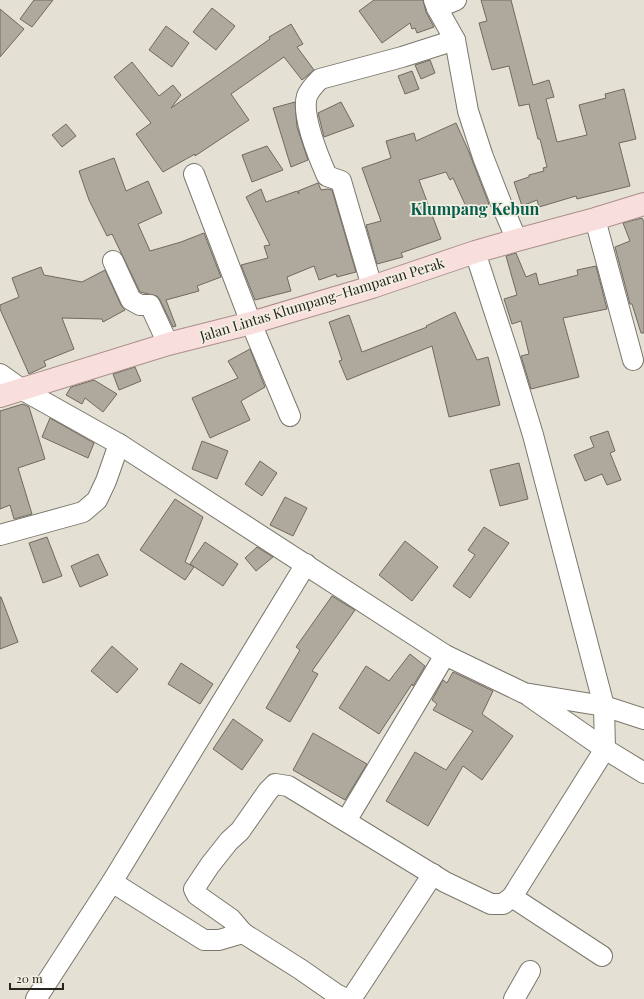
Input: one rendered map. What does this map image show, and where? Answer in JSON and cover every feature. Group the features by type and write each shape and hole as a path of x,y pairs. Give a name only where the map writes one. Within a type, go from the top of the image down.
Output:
{"main road":[{"name":"Jalan Lintas Klumpang–Hamparan Perak","path":"0,396 168,344 250,323 372,287 475,252 644,204"}],"street":[{"path":"456,0 436,4 455,40 468,111 502,208 517,240"},
{"path":"372,287 341,181 327,176 316,151 306,112 307,97 312,87 320,79 402,57 455,40"},
{"path":"194,174 250,323 290,416"},
{"path":"595,219 633,360"},
{"path":"433,874 353,996 347,999 336,994 243,933 231,919 197,895 194,889 210,865 229,841 240,831 272,786 278,783 288,786 433,874 491,904 503,904 512,898 605,748 604,706 550,495 508,353 475,252"},
{"path":"113,261 131,300 140,305 150,305 168,344"},
{"path":"0,374 21,389 119,444 445,655 524,693 644,773"},
{"path":"0,535 83,512 98,500 119,444"},
{"path":"36,999 112,882 306,564"},
{"path":"346,821 445,655"},
{"path":"524,693 604,706 644,719"},
{"path":"112,882 204,940 219,940 243,933"},
{"path":"512,898 602,956"},
{"path":"514,999 530,971"}],"building":[{"path":"34,0 53,0 32,27 20,19"},
{"path":"374,0 423,0 426,12 434,27 417,33 415,28 412,29 410,23 382,43 359,11"},
{"path":"481,0 511,0 533,85 549,80 554,97 546,99 557,142 587,135 579,105 606,98 605,94 624,89 636,139 619,143 630,186 577,199 576,196 539,207 537,200 522,206 514,182 529,177 529,175 544,171 543,168 547,167 529,104 519,106 509,66 492,70 479,23 487,21"},
{"path":"212,8 235,26 216,50 193,32"},
{"path":"0,9 24,29 0,57"},
{"path":"291,24 303,44 297,47 314,70 302,80 284,57 231,94 249,120 195,156 195,154 163,172 136,134 151,123 114,77 132,62 159,96 173,85 181,95 171,108 270,39 269,37"},
{"path":"166,26 189,43 172,67 149,50"},
{"path":"430,60 435,73 421,79 415,65"},
{"path":"412,71 419,89 405,94 398,76"},
{"path":"295,102 297,127 308,160 291,167 273,108"},
{"path":"341,102 354,126 324,137 318,113"},
{"path":"456,123 489,204 469,213 453,178 450,180 446,172 419,180 441,239 401,253 403,257 377,264 366,225 381,221 362,168 391,158 386,141 414,133 416,141"},
{"path":"66,124 76,136 62,147 52,135"},
{"path":"267,146 283,170 252,182 242,155"},
{"path":"114,158 126,191 148,181 162,213 138,224 150,251 181,242 204,233 221,277 197,286 199,291 166,300 176,326 173,327 157,296 140,292 112,234 107,236 89,200 79,171"},
{"path":"318,183 321,190 332,190 356,272 337,277 336,274 319,280 314,266 287,277 291,291 255,300 241,265 268,258 264,246 270,245 246,197 261,189 266,202 297,191 299,194 298,191"},
{"path":"642,218 644,222 644,333 641,333 632,304 630,304 615,247 630,241 623,223"},
{"path":"516,253 526,277 536,273 539,285 578,275 577,270 596,266 607,309 563,318 579,377 531,389 521,356 529,354 521,321 512,324 504,299 517,295 506,256"},
{"path":"41,267 44,275 82,282 105,270 121,305 125,310 103,322 102,319 62,318 74,349 44,361 46,366 29,374 0,309 0,305 19,297 12,278"},
{"path":"455,312 477,360 488,357 500,405 449,417 432,346 347,380 339,361 342,360 329,322 349,315 362,352 427,327 426,326"},
{"path":"250,349 265,387 241,401 250,420 210,438 192,398 238,378 228,361"},
{"path":"135,367 141,381 119,390 113,374"},
{"path":"94,380 117,394 103,412 85,398 82,404 66,395 71,387"},
{"path":"23,404 29,407 45,459 18,468 32,514 14,519 10,505 0,509 0,411"},
{"path":"50,418 94,443 88,458 42,437"},
{"path":"608,431 615,451 610,453 621,480 607,485 602,474 585,481 574,455 594,447 590,437"},
{"path":"202,441 228,451 217,479 192,469"},
{"path":"260,461 277,473 262,496 245,484"},
{"path":"519,463 528,499 500,506 490,470"},
{"path":"285,497 307,508 293,536 270,525"},
{"path":"175,499 203,517 185,562 194,567 185,580 140,550"},
{"path":"484,527 509,543 470,598 453,586 475,555 468,550"},
{"path":"47,537 62,576 43,583 29,543"},
{"path":"405,541 438,567 412,601 379,575"},
{"path":"205,542 238,564 223,586 190,564"},
{"path":"257,547 273,557 256,571 245,558"},
{"path":"98,554 108,575 80,587 71,566"},
{"path":"332,596 355,610 312,671 318,674 290,722 266,708 300,650 296,647"},
{"path":"0,597 18,642 0,649"},
{"path":"112,646 138,669 117,693 91,671"},
{"path":"410,654 425,666 413,686 412,684 379,734 339,708 366,666 389,681"},
{"path":"181,663 213,684 200,704 168,684"},
{"path":"453,672 493,691 482,714 513,736 482,780 463,766 428,826 386,801 415,752 446,770 473,731 433,710 437,704 432,700 443,680 447,683"},
{"path":"233,719 263,740 242,770 213,749"},
{"path":"313,733 367,764 345,800 293,770"}],"district":[{"name":"Klumpang Kebun","path":"475,208"}]}
